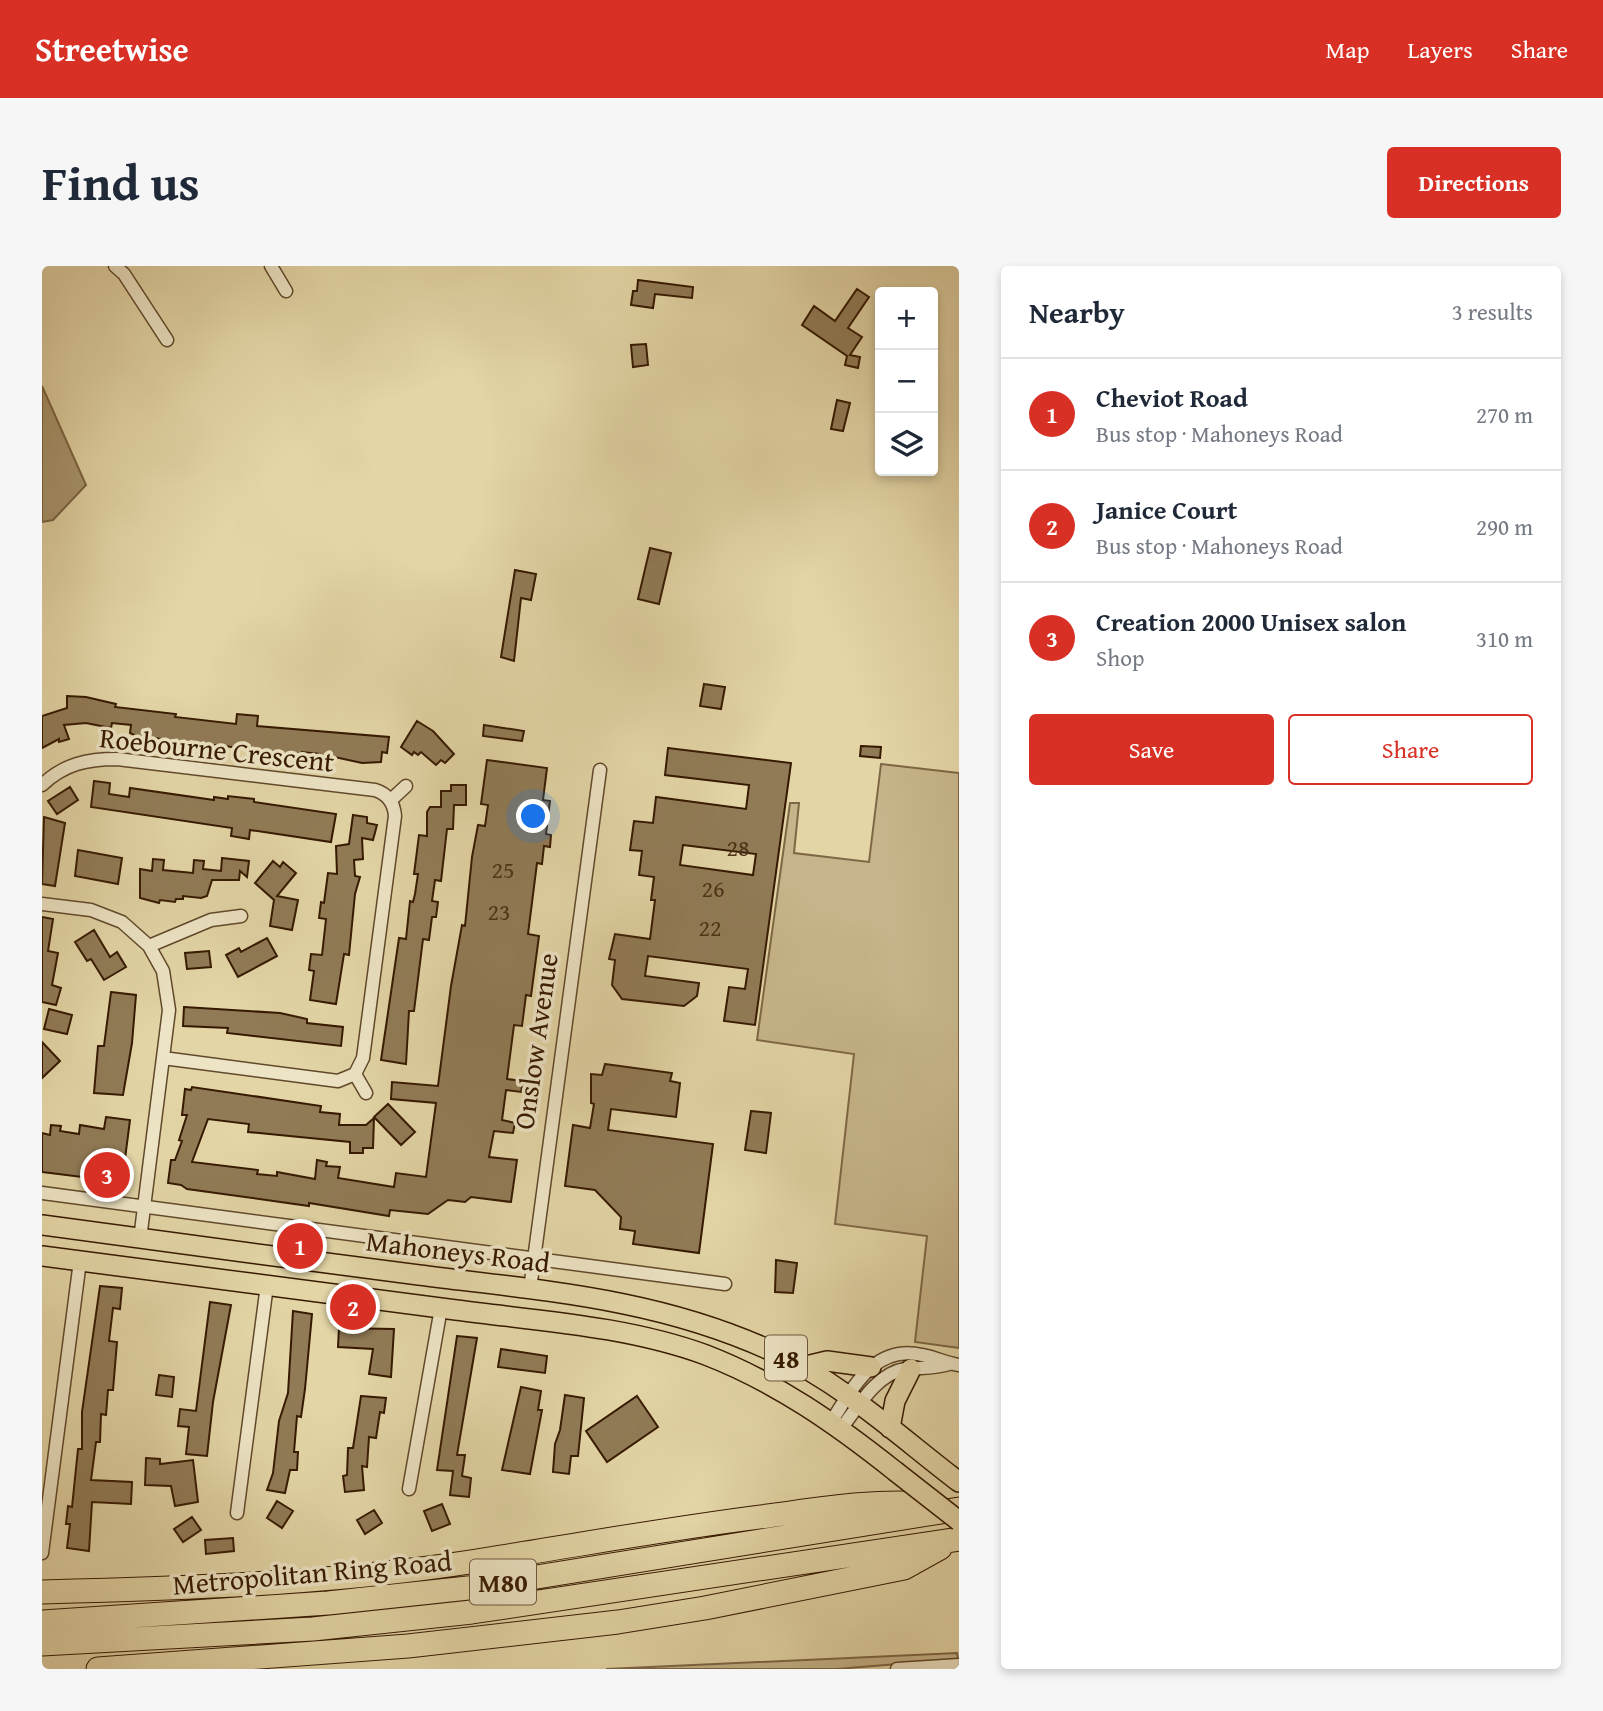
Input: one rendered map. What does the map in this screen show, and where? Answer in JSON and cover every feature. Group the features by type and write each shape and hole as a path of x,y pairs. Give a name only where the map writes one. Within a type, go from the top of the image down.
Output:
{"highway":[{"path":"42,1592 161,1589 331,1578 499,1558 622,1535 880,1501 959,1507"},
{"name":"Metropolitan Ring Road","path":"42,1622 328,1603 468,1588 959,1507"},
{"name":"Metropolitan Ring Road","path":"42,1644 313,1629 472,1612 958,1533"},
{"path":"98,1669 408,1646 680,1612 904,1568 958,1533"}],"main road":[{"name":"Mahoneys Road","path":"42,1225 611,1300 676,1314 731,1333 802,1367 890,1428 959,1482"},
{"name":"Mahoneys Road","path":"42,1256 641,1337 705,1355 771,1385 836,1425 895,1471 958,1533"},
{"name":"Onslow Avenue","path":"526,1320 530,1289"},
{"path":"802,1367 827,1362 871,1367"},
{"path":"890,1428 895,1401 911,1369"}],"street":[{"path":"115,266 124,274 167,340"},
{"path":"271,266 286,291"},
{"name":"Roebourne Crescent","path":"42,786 71,765 84,761 117,759 375,790 391,800"},
{"name":"Onslow Avenue","path":"530,1289 600,770"},
{"path":"163,1058 338,1082 355,1074 363,1058 395,816 391,800 406,786"},
{"path":"42,904 91,910 111,916 132,929 149,946 163,971 168,990 163,1058 140,1239"},
{"path":"149,946 211,920 241,916"},
{"path":"355,1074 366,1093"},
{"path":"42,1193 724,1284"},
{"path":"42,1553 80,1261"},
{"path":"237,1513 267,1285"},
{"path":"409,1489 441,1308"},
{"path":"836,1425 853,1401 871,1367 884,1358 903,1353 923,1355 954,1365"},
{"path":"853,1401 887,1377 911,1369 930,1370 954,1365"},
{"path":"897,1669 959,1665"}],"shaded area":[{"path":"42,386 86,485 53,520 42,522"},
{"path":"881,764 959,773 959,1348 915,1342 927,1236 835,1224 854,1054 757,1040 790,803 799,803 794,853 869,862"},
{"path":"957,1653 958,1659 837,1669 606,1669"}],"building":[{"path":"638,280 693,287 692,298 655,294 653,308 631,305"},
{"path":"857,289 869,297 848,328 862,337 850,355 860,357 858,368 845,365 847,356 802,325 814,306 835,321"},
{"path":"646,344 648,365 633,367 631,345"},
{"path":"837,400 850,403 843,431 831,429"},
{"path":"650,548 671,553 659,604 638,599"},
{"path":"515,570 536,574 531,600 521,598 514,661 501,657"},
{"path":"704,684 725,687 721,709 700,706"},
{"path":"67,696 86,697 116,704 115,707 176,714 175,717 236,724 237,714 258,716 257,726 389,737 387,753 382,752 381,762 362,763 330,756 320,757 320,754 302,752 302,755 136,736 130,733 131,725 112,723 111,728 86,723 64,725 69,739 59,742 59,739 42,748 42,716 67,708"},
{"path":"417,721 433,731 454,754 445,763 441,760 436,765 421,752 418,755 414,752 412,755 401,747"},
{"path":"484,725 524,731 522,741 483,736"},
{"path":"861,746 881,747 880,758 860,756"},
{"path":"668,748 791,763 755,1025 724,1021 729,987 745,989 748,969 648,956 645,976 699,983 697,996 684,1006 622,999 612,985 615,960 609,959 615,934 650,939 655,900 651,900 654,877 639,875 642,851 630,850 634,821 653,823 656,797 746,809 749,785 665,775","holes":["683,845 756,854 753,875 680,865"]},
{"path":"487,760 547,768 543,800 550,801 546,834 551,835 550,847 544,846 542,864 537,863 528,934 539,936 531,996 526,995 522,1026 514,1025 507,1079 523,1081 521,1092 506,1090 502,1120 515,1123 513,1133 494,1131 489,1157 517,1160 511,1202 471,1197 465,1202 448,1200 428,1214 390,1210 389,1216 309,1203 309,1206 187,1189 168,1183 171,1160 175,1160 182,1141 179,1140 187,1115 182,1115 185,1089 191,1090 192,1087 321,1106 320,1112 340,1114 339,1125 366,1125 374,1118 373,1148 363,1148 363,1153 350,1153 350,1142 248,1132 249,1124 208,1119 192,1162 258,1170 257,1174 277,1176 277,1172 315,1179 317,1160 327,1162 326,1166 340,1167 338,1178 394,1187 396,1173 426,1177 436,1103 391,1099 392,1082 438,1086 451,986 462,925 465,926 472,857 478,825 485,826 488,805 481,804"},
{"path":"94,781 110,783 109,794 129,797 130,788 214,800 214,797 228,799 228,796 336,814 331,842 250,830 249,839 231,836 232,828 91,807"},
{"path":"451,785 466,785 466,805 454,805 453,829 447,829 441,881 435,880 432,901 438,902 436,917 432,917 429,940 423,939 414,1011 409,1011 406,1064 381,1060 399,938 406,939 410,901 413,902 415,894 418,874 414,874 419,835 427,836 427,812 430,807 441,807 441,791 451,791"},
{"path":"70,787 78,800 57,814 48,801"},
{"path":"353,815 367,817 367,823 377,825 373,840 362,838 363,859 354,860 355,876 360,877 355,894 349,955 344,954 336,1004 310,1000 314,971 309,970 311,954 322,955 326,919 319,918 321,902 324,903 328,873 337,874 336,846 349,844"},
{"path":"44,817 65,823 55,886 42,884"},
{"path":"78,850 122,858 118,884 75,876"},
{"path":"222,858 249,861 247,877 240,871 239,880 212,880 207,896 201,898 183,896 183,899 176,899 175,902 160,900 159,903 140,898 140,869 152,871 153,859 164,860 163,870 193,873 194,860 204,861 203,869 221,871"},
{"path":"273,861 280,867 283,862 296,873 277,896 298,900 292,930 270,926 274,900 255,883"},
{"path":"42,917 53,919 48,951 58,953 52,985 61,988 56,1005 42,1002"},
{"path":"94,930 110,957 117,952 126,967 104,980 91,959 87,961 75,942"},
{"path":"267,938 277,956 238,977 226,955 239,948 241,952"},
{"path":"209,951 211,967 187,969 185,953"},
{"path":"111,992 136,995 132,1043 123,1095 94,1093 98,1046 104,1046"},
{"path":"184,1007 280,1013 307,1019 307,1023 343,1027 341,1046 227,1033 228,1028 183,1026"},
{"path":"49,1009 72,1015 67,1034 44,1029"},
{"path":"42,1042 60,1061 42,1078"},
{"path":"605,1064 672,1073 670,1081 680,1083 676,1117 611,1109 608,1130 713,1144 699,1253 633,1244 635,1231 620,1229 621,1217 595,1190 565,1186 573,1125 590,1128 594,1104 591,1103 591,1074 602,1075"},
{"path":"388,1104 415,1132 401,1145 374,1117"},
{"path":"751,1111 771,1113 766,1153 745,1150"},
{"path":"106,1117 130,1120 122,1182 42,1172 42,1133 50,1135 51,1125 61,1126 60,1131 79,1134 80,1125 104,1129"},
{"path":"776,1260 797,1263 793,1293 775,1292"},
{"path":"100,1286 122,1288 120,1309 113,1308 109,1341 117,1342 113,1390 108,1390 106,1415 101,1414 100,1442 96,1442 91,1480 132,1482 131,1504 92,1502 89,1551 67,1548 70,1524 66,1524 68,1506 72,1507 78,1449 82,1449 82,1412"},
{"path":"210,1302 231,1305 213,1402 207,1456 186,1454 189,1427 178,1426 180,1409 196,1411"},
{"path":"293,1311 312,1314 301,1417 297,1416 294,1452 298,1452 297,1470 290,1470 285,1493 267,1490 273,1473 279,1421 288,1393"},
{"path":"339,1328 394,1329 391,1377 369,1374 373,1349 338,1347"},
{"path":"457,1336 477,1338 457,1455 465,1455 462,1476 471,1478 469,1497 450,1495 453,1471 437,1470"},
{"path":"501,1349 547,1356 545,1373 498,1367"},
{"path":"159,1375 174,1377 172,1397 156,1395"},
{"path":"521,1387 541,1391 538,1410 542,1410 530,1474 502,1470"},
{"path":"565,1395 584,1398 578,1456 571,1456 569,1474 553,1472 555,1444"},
{"path":"361,1396 386,1398 384,1413 380,1412 376,1438 369,1437 367,1467 362,1466 364,1490 345,1492 343,1476 347,1475 348,1448 353,1448"},
{"path":"637,1396 658,1427 607,1462 586,1431"},
{"path":"146,1458 160,1459 160,1464 193,1460 198,1502 175,1506 171,1486 145,1485"},
{"path":"277,1501 293,1511 282,1528 267,1518"},
{"path":"442,1504 450,1524 432,1531 424,1511"},
{"path":"374,1510 382,1523 365,1534 357,1520"},
{"path":"192,1517 201,1530 183,1542 174,1529"},
{"path":"233,1538 234,1551 206,1554 205,1540"}],"place":[{"name":"Creation 2000 Unisex salon","path":"107,1175"},
{"name":"Cheviot Road","path":"300,1246"},
{"name":"Janice Court","path":"353,1307"}]}
